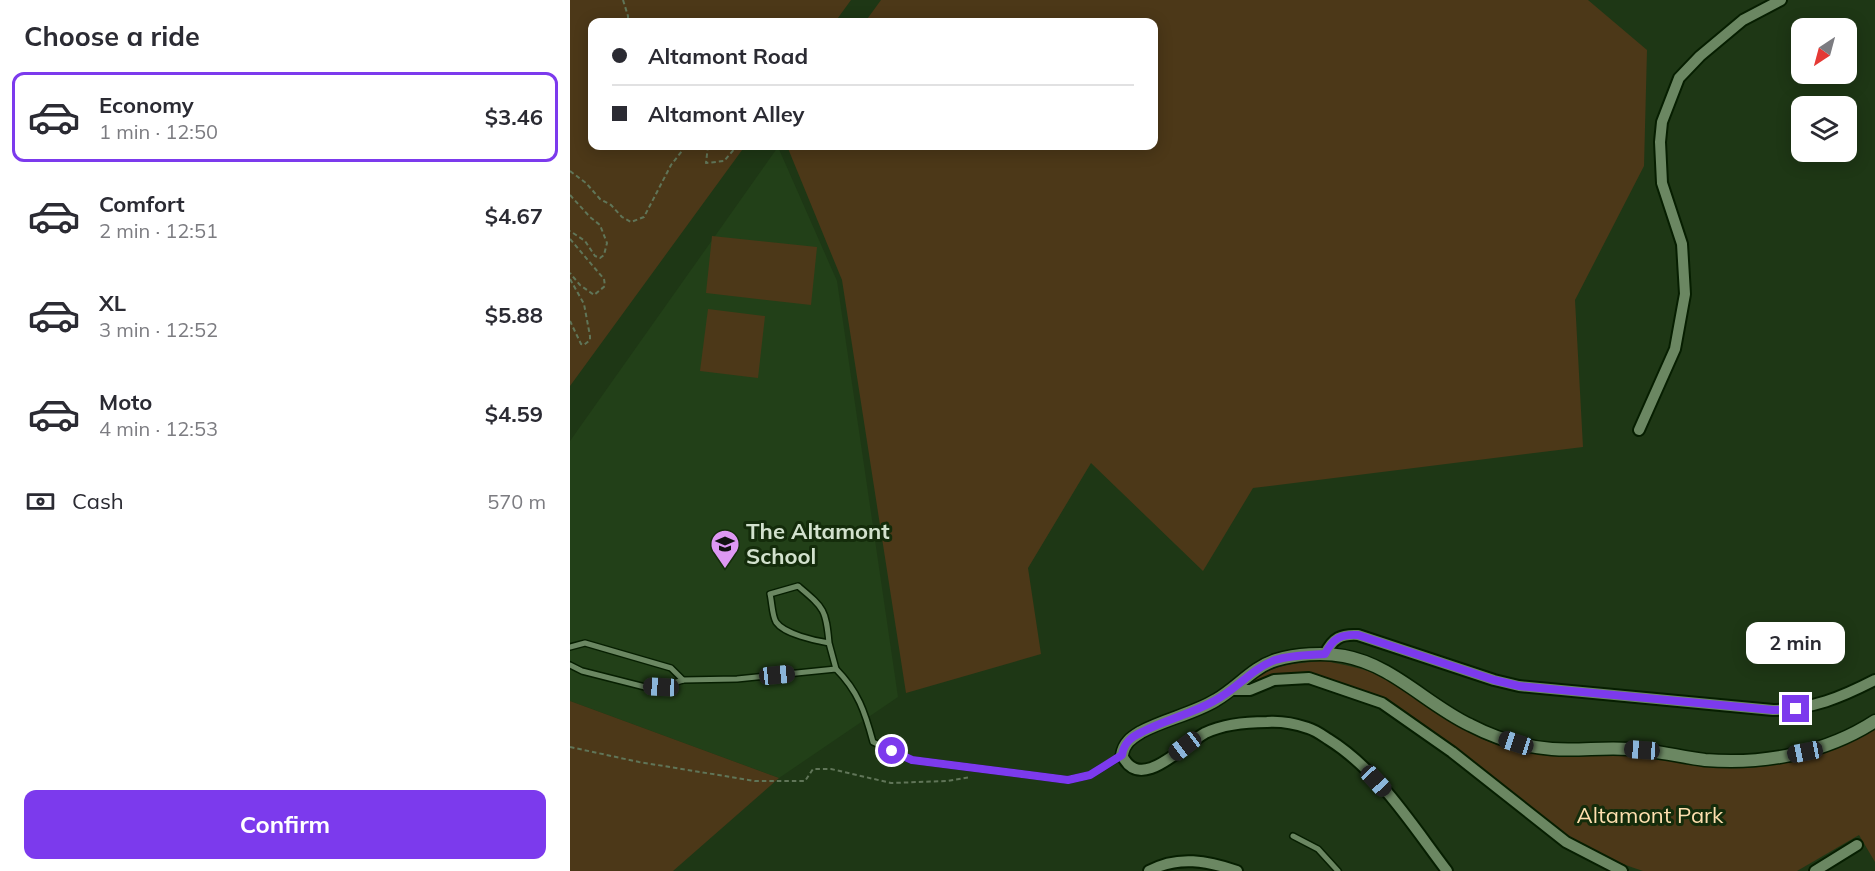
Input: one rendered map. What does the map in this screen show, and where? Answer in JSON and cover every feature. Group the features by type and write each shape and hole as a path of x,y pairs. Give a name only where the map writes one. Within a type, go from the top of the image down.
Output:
{"street":[{"path":"1639,430 1675,349 1685,294 1682,244 1662,183 1660,142 1662,122 1679,78 1700,56 1743,20 1781,0"},
{"path":"1325,654 1336,638 1345,634 1358,635 1494,680 1519,686 1773,710 1814,706 1836,699 1875,680"},
{"path":"1447,871 1389,796 1349,752 1309,728 1270,721 1224,726 1204,734 1150,769 1137,770 1130,767 1122,755 1123,749 1134,736 1161,722 1214,701 1253,673 1276,660 1325,654 1344,656 1383,669 1449,713 1485,732 1516,743 1552,749 1642,750 1706,760 1771,759 1824,746 1875,721"},
{"path":"1232,690 1250,690 1274,680 1309,678 1382,703 1452,752 1566,842 1622,871"},
{"path":"1815,871 1857,845"},
{"path":"1149,871 1182,860 1201,866 1214,863 1237,871"}],"lane":[{"path":"829,643 812,640 784,629 776,622 770,594 798,586 820,605 827,617 829,643 836,669 848,682 865,710 873,741 912,760 1068,780 1090,775 1122,755"},
{"path":"570,647 585,643 671,668 683,680"},
{"path":"570,665 582,671 645,687 661,687 683,680 737,679 836,669"},
{"path":"1293,836 1318,849 1338,871"}],"path":[{"path":"623,0 628,18"},
{"path":"570,171 586,183 600,199 632,222 645,217 671,165 683,150"},
{"path":"708,150 706,164 724,161 734,150"},
{"path":"570,195 600,225 607,243 604,255 600,258 595,256 585,242 570,231"},
{"path":"570,238 604,279 605,286 594,295 580,285 570,273"},
{"path":"570,279 584,304 590,336 588,343 581,344 570,321"},
{"path":"570,747 755,781 805,781 813,768 831,769 891,783 947,781 971,777"}],"shaded area":[{"name":"The Altamont School","path":"776,150 779,150 837,281 898,697 779,778 570,701 570,441"}],"green space":[{"path":"570,0 851,0 838,18 588,18 588,150 742,150 570,386"},
{"path":"881,0 1588,0 1647,50 1644,166 1575,300 1583,447 1253,488 1203,571 1091,463 1028,568 1041,654 906,693 842,280 789,150 1158,150 1158,18 868,18"},
{"path":"712,236 817,247 811,305 706,293"},
{"path":"708,309 765,316 758,378 700,371"},
{"name":"Altamont Park","path":"1325,661 1375,674 1396,684 1477,736 1527,753 1561,756 1644,757 1715,767 1745,768 1783,763 1823,752 1875,728 1875,862 1859,835 1797,871 1643,871 1633,868 1568,837 1412,719 1328,679 1252,685 1249,683 1275,668"},
{"path":"570,701 779,778 673,871 570,871"}],"place":[{"name":"The Altamont School","path":"725,570"}],"route":[{"path":"892,751 912,760 1068,780 1090,775 1122,755 1128,741 1134,736 1161,722 1214,701 1262,666 1295,656 1325,654 1331,643 1345,634 1358,635 1494,680 1519,686 1773,710 1796,709"}]}
